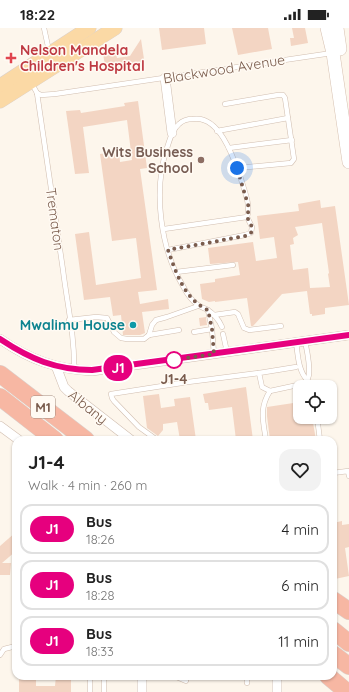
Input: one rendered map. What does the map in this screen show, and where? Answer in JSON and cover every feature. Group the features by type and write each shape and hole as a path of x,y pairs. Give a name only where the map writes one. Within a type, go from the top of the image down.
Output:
{"highway":[{"name":"M1","path":"0,374 81,436"},
{"name":"M1","path":"0,397 50,436"},
{"path":"337,603 349,611"},
{"path":"337,626 349,633"},
{"path":"337,633 349,642"},
{"path":"337,657 349,666"},
{"path":"333,680 347,692"}],"main road":[{"path":"0,101 31,81 52,60 89,28"},
{"path":"52,60 115,28"},
{"path":"327,28 336,52 349,116"},
{"path":"337,28 336,52 349,162"},
{"path":"0,86 31,81"}],"street":[{"path":"165,78 172,134"},
{"path":"0,339 17,351 30,357 56,366 74,370 108,369 349,335"},
{"name":"Albany","path":"56,366 64,387 126,436"},
{"path":"0,426 14,436"},
{"path":"142,680 142,692"},
{"path":"276,680 277,692"}],"lane":[{"path":"44,28 52,60"},
{"name":"Blackwood Avenue","path":"31,81 41,95 55,94 336,52"},
{"name":"Trematon","path":"31,81 69,320 74,370"},
{"path":"225,104 283,95 285,98 294,159 291,163 237,168"},
{"path":"217,131 288,118"},
{"path":"168,250 245,236 251,233 252,227 247,217 249,208 237,168 229,148 224,139 210,123 203,119 187,119 179,124 172,134 165,155 160,183 160,213 168,250 183,286 198,306 208,310 219,321 222,327"},
{"path":"229,148 292,140"},
{"path":"164,229 247,217"},
{"path":"176,272 234,265"},
{"path":"149,335 152,325 156,320 198,306"},
{"path":"208,310 212,329 214,354"},
{"path":"214,316 235,312 238,314 244,328 249,330 281,326"},
{"path":"69,320 102,317 107,318 114,332 121,338 127,339 144,339 149,335 179,330"},
{"path":"194,332 212,329"},
{"path":"223,334 227,352"},
{"path":"301,342 300,369 306,380"},
{"path":"301,342 309,368 307,380"},
{"path":"151,436 139,427 114,401 111,394 296,367"},
{"path":"258,373 262,387 270,392"},
{"path":"265,436 262,414 263,407 270,392 293,385"},
{"path":"318,424 319,436"},
{"path":"337,472 348,471 349,476"},
{"path":"0,655 4,649 12,647"},
{"path":"90,680 90,692"},
{"path":"104,680 104,692"}],"building":[{"path":"159,28 204,28 206,44 162,50"},
{"path":"232,28 268,28 272,49 238,55"},
{"path":"292,28 305,28 308,43 291,46 290,38 294,38"},
{"path":"141,39 145,66 131,67 130,63 118,65 119,69 106,71 103,54 116,52 117,58 130,56"},
{"path":"138,101 147,168 140,169 157,290 138,292 140,304 168,299 169,309 142,312 145,333 140,335 123,335 121,315 113,316 110,297 84,300 75,234 89,232 96,285 141,278 136,238 112,241 100,154 119,151 120,162 132,160 127,120 83,127 89,173 75,174 66,111 80,110 81,113 125,106 124,103"},
{"path":"320,200 321,208 335,206 349,305 325,308 325,314 312,316 312,314 310,314 307,291 282,294 253,326 251,326 247,298 215,302 209,302 202,299 200,284 215,282 215,279 240,275 238,262 210,264 208,248 253,242 256,261 277,258 274,237 260,239 257,216 299,211 298,204","holes":["322,223 330,287 310,288 308,268 293,270 290,245 294,244 293,238 298,235 295,227"]},
{"path":"206,317 207,325 200,326 199,318"},
{"path":"246,387 252,436 236,436 232,407 209,410 208,403 205,403 203,394"},
{"path":"159,394 161,408 175,406 174,399 190,397 195,436 179,436 177,422 163,424 163,430 158,436 147,428 143,396"},
{"path":"293,403 293,424 313,424 315,436 270,436 267,407"},
{"path":"342,521 342,525 349,524 349,547 345,548 349,576 337,579 337,522"},
{"path":"12,536 12,554 2,563 11,563 10,575 0,575 0,546"},
{"path":"19,680 36,680 36,686 55,686 56,680 71,680 71,692 19,692"}],"bus line":[{"name":"J1","path":"0,339 17,351 42,362 74,370 92,370 161,362 349,335"}],"place":[{"name":"Nelson Mandela Children's Hospital","path":"11,58"},
{"name":"Wits Business School","path":"201,160"},
{"name":"Mwalimu House","path":"133,325"},
{"name":"J1-4","path":"174,360"}],"route":[{"path":"174,360 214,354 212,329 208,310 198,306 183,286 168,250 245,236 251,233 252,227 247,217 249,208 237,168"}]}
